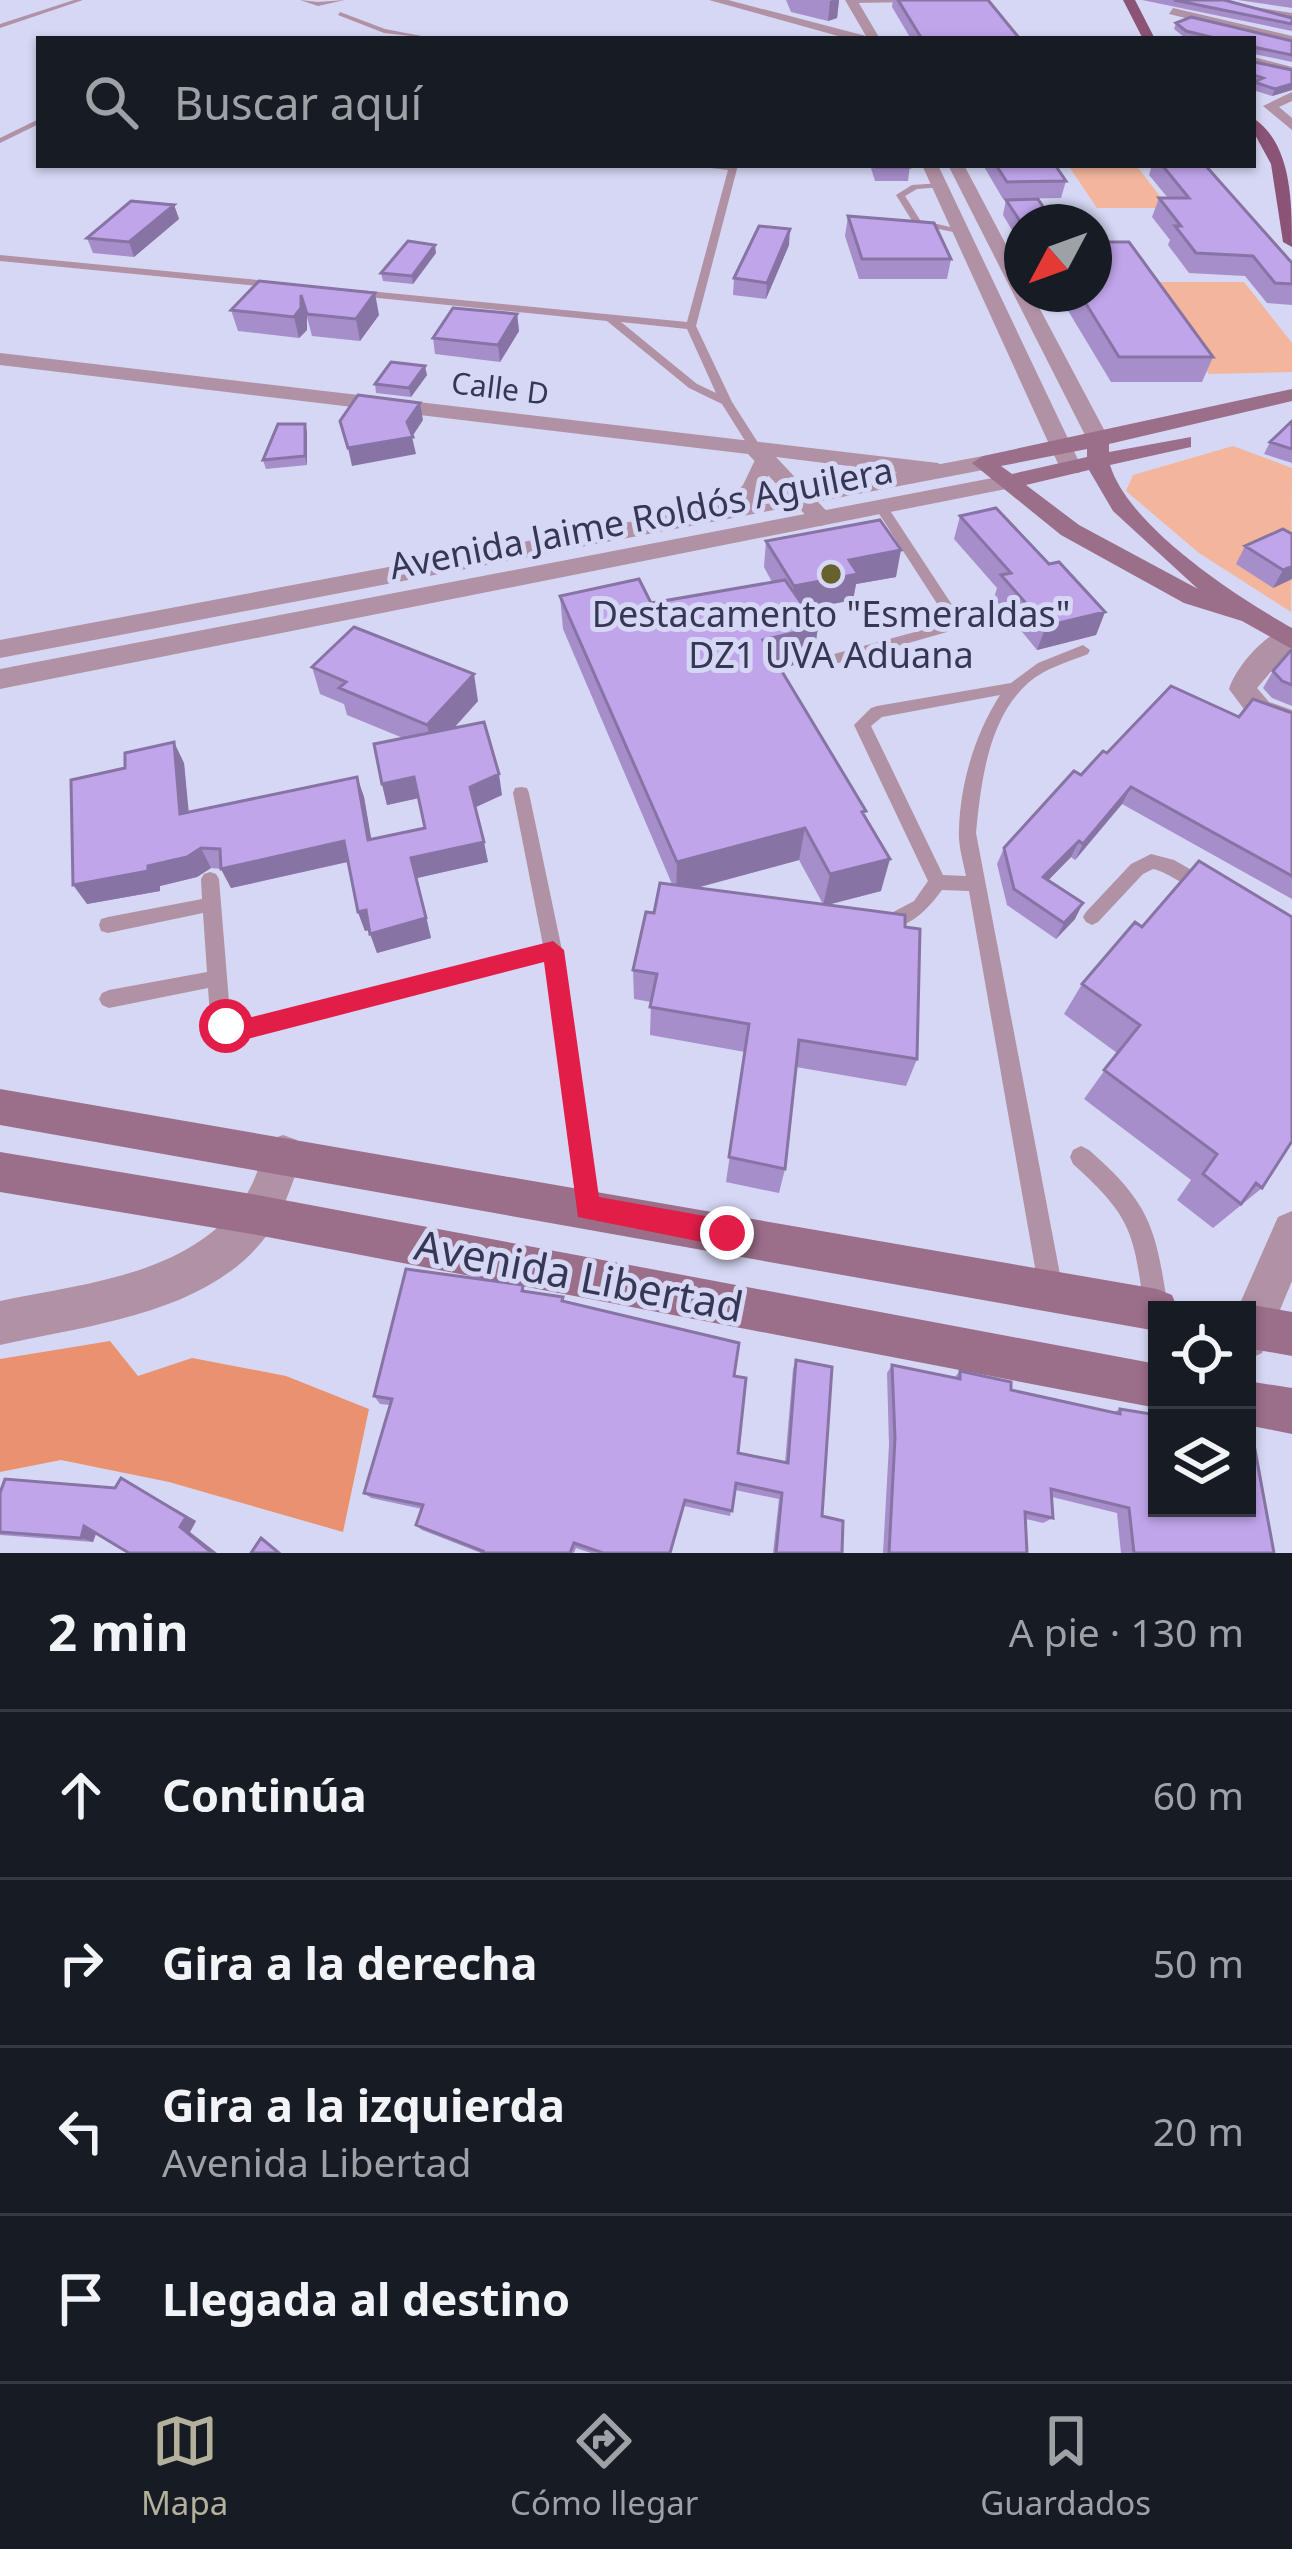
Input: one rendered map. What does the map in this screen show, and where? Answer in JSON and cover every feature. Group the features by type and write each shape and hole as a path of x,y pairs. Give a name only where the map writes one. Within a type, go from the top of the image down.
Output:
{"main road":[{"path":"1129,0 1147,36"},
{"path":"1147,0 1165,36"},
{"path":"1256,109 1292,140"},
{"path":"1256,125 1279,147 1289,167 1292,242"},
{"name":"Avenida Jaime Roldós Aguilera","path":"1008,482 1288,403"},
{"name":"Avenida Jaime Roldós Aguilera","path":"983,464 1059,447 1089,457"},
{"path":"1089,457 1109,491 1156,541 1289,638"},
{"path":"983,464 1070,530 1193,597 1254,616"},
{"name":"Avenida Libertad","path":"0,1106 1148,1309"},
{"name":"Avenida Libertad","path":"0,1172 257,1215 1148,1384"},
{"path":"1256,1405 1292,1412"}],"street":[{"path":"715,0 852,36"},
{"path":"1215,0 1292,17"},
{"path":"1282,0 1292,2"},
{"path":"852,1 872,36"},
{"path":"871,1 889,36"},
{"path":"1173,12 1292,40"},
{"path":"1210,21 1196,28 1225,36"},
{"path":"1256,45 1292,54"},
{"path":"1256,62 1292,70"},
{"path":"1292,97 1270,106 1292,126"},
{"path":"931,168 1059,447 1089,457"},
{"path":"958,168 1004,256"},
{"path":"956,223 981,212"},
{"path":"1033,312 1089,457"},
{"path":"998,316 1035,316"},
{"name":"Calle D","path":"0,359 761,457 938,470"},
{"path":"761,457 822,518"},
{"path":"734,509 754,487 761,457"},
{"name":"Avenida Jaime Roldós Aguilera","path":"0,649 983,464"},
{"name":"Avenida Jaime Roldós Aguilera","path":"0,679 1008,482"},
{"path":"1289,638 1246,679 1243,689 1259,709 1292,721"},
{"path":"0,1323 178,1279 219,1253 257,1215 283,1154"},
{"path":"1259,1331 1292,1231"}],"lane":[{"path":"0,23 59,0"},
{"path":"0,23 80,0"},
{"path":"303,0 318,4 342,0"},
{"path":"852,1 920,2"},
{"path":"340,14 384,31 415,36"},
{"path":"0,141 36,123"},
{"path":"733,168 691,326 726,402 761,457"},
{"path":"939,185 915,187 900,195 922,225 956,223"},
{"path":"0,258 281,286"},
{"path":"351,292 691,326"},
{"path":"609,317 692,386 726,402"},
{"path":"828,661 942,629 953,617 882,509"},
{"path":"1051,1291 968,833 971,793 995,719 1016,687 1042,666 1083,650"},
{"path":"937,882 924,848 861,732 864,720 877,712 1016,687"},
{"path":"521,793 553,950 588,1208"},
{"path":"1092,917 1137,869 1151,861 1168,865 1230,901"},
{"path":"210,879 220,1015 226,1026 240,1030 553,950"},
{"path":"937,882 975,884"},
{"path":"866,924 905,917 920,906 937,882"},
{"path":"108,925 213,904"},
{"path":"109,999 218,978"},
{"path":"1081,1156 1116,1186 1141,1222 1154,1301"}],"shaded area":[{"path":"1070,168 1138,168 1169,208 1094,204"},
{"path":"1144,282 1244,282 1292,343 1292,372 1209,374"},
{"path":"1233,446 1292,468 1291,612 1199,553 1126,491 1133,475"},
{"path":"110,1341 138,1376 192,1358 286,1376 369,1409 343,1532 169,1482 61,1460 0,1472 0,1359"}],"building":[{"path":"898,0 988,0 1018,36 920,36"},
{"path":"1174,0 1224,0 1292,18 1292,24"},
{"path":"1191,17 1292,41 1292,55 1256,48 1256,36 1207,36 1176,23"},
{"path":"1256,62 1292,70 1292,84 1275,89 1256,83 1263,78 1256,76"},
{"path":"998,168 1057,168 1066,181 1007,182"},
{"path":"1164,168 1208,168 1292,263 1292,284 1275,283 1253,256 1196,253 1159,198 1189,198"},
{"path":"1038,199 1041,204 1009,204 1006,200"},
{"path":"131,201 174,205 129,242 87,238"},
{"path":"848,216 934,223 951,259 862,259"},
{"path":"759,226 790,229 767,283 734,278"},
{"path":"408,241 435,245 412,276 381,273"},
{"path":"1112,242 1129,242 1213,357 1119,357 1091,312 1112,312"},
{"path":"259,281 375,293 356,319 307,314 301,295 301,308 294,317 231,310"},
{"path":"453,308 517,314 498,345 433,338"},
{"path":"391,362 425,366 409,388 375,384"},
{"path":"358,395 420,403 407,422 413,437 348,448 340,421"},
{"path":"1292,421 1292,449 1270,442"},
{"path":"278,424 305,424 305,456 263,460"},
{"path":"996,508 1049,564 1059,562 1105,612 1046,626 1001,575 1011,573 960,516"},
{"path":"880,520 901,550 849,560 858,574 794,586 766,541"},
{"path":"1283,529 1292,534 1292,566 1283,570 1245,546"},
{"path":"639,579 651,603 785,580 818,627 763,640 890,859 830,874 805,828 677,862 560,596"},
{"path":"354,627 474,674 427,725 339,688 346,682 312,667"},
{"path":"1292,650 1292,685 1273,671"},
{"path":"1171,686 1239,717 1253,699 1292,713 1292,876 1131,787 1083,844 1079,841 1043,877 1083,903 1064,923 1014,889 1004,848 1074,771 1081,775 1103,751 1107,753"},
{"path":"484,722 499,774 470,787 484,842 411,858 426,918 370,934 366,910 358,912 344,841 221,869 220,849 201,848 187,857 148,866 148,871 73,885 71,780 125,768 125,753 174,742 180,814 357,777 368,840 425,828 414,777 382,784 374,744"},
{"path":"1199,861 1292,917 1292,1141 1262,1188 1256,1183 1241,1204 1203,1174 1217,1154 1104,1070 1140,1025 1082,984 1135,922 1142,927"},
{"path":"660,883 905,915 905,927 920,929 917,1059 799,1040 785,1169 729,1157 749,1024 650,1007 657,974 633,970 646,912 654,913"},
{"path":"406,1269 523,1285 522,1291 563,1297 562,1301 739,1343 734,1376 746,1378 738,1453 788,1463 796,1360 832,1367 822,1516 843,1521 842,1553 776,1553 782,1493 736,1483 732,1511 685,1500 670,1553 603,1553 574,1543 570,1553 482,1553 416,1525 423,1505 364,1493 392,1399 374,1396"},
{"path":"892,1365 960,1379 960,1371 1011,1382 1011,1390 1120,1414 1120,1409 1148,1414 1148,1517 1256,1517 1256,1455 1274,1553 1134,1553 1129,1508 1051,1489 1053,1518 1025,1512 1027,1553 889,1553 895,1438"},
{"path":"121,1478 186,1517 180,1527 212,1553 129,1553 84,1526 81,1538 0,1532 0,1493 5,1479 115,1488"},
{"path":"261,1538 279,1553 251,1553"}],"place":[{"name":"Destacamento \"Esmeraldas\" DZ1 UVA Aduana","path":"831,574"}],"route":[{"path":"226,1026 240,1030 553,950 588,1208 727,1233"}]}
